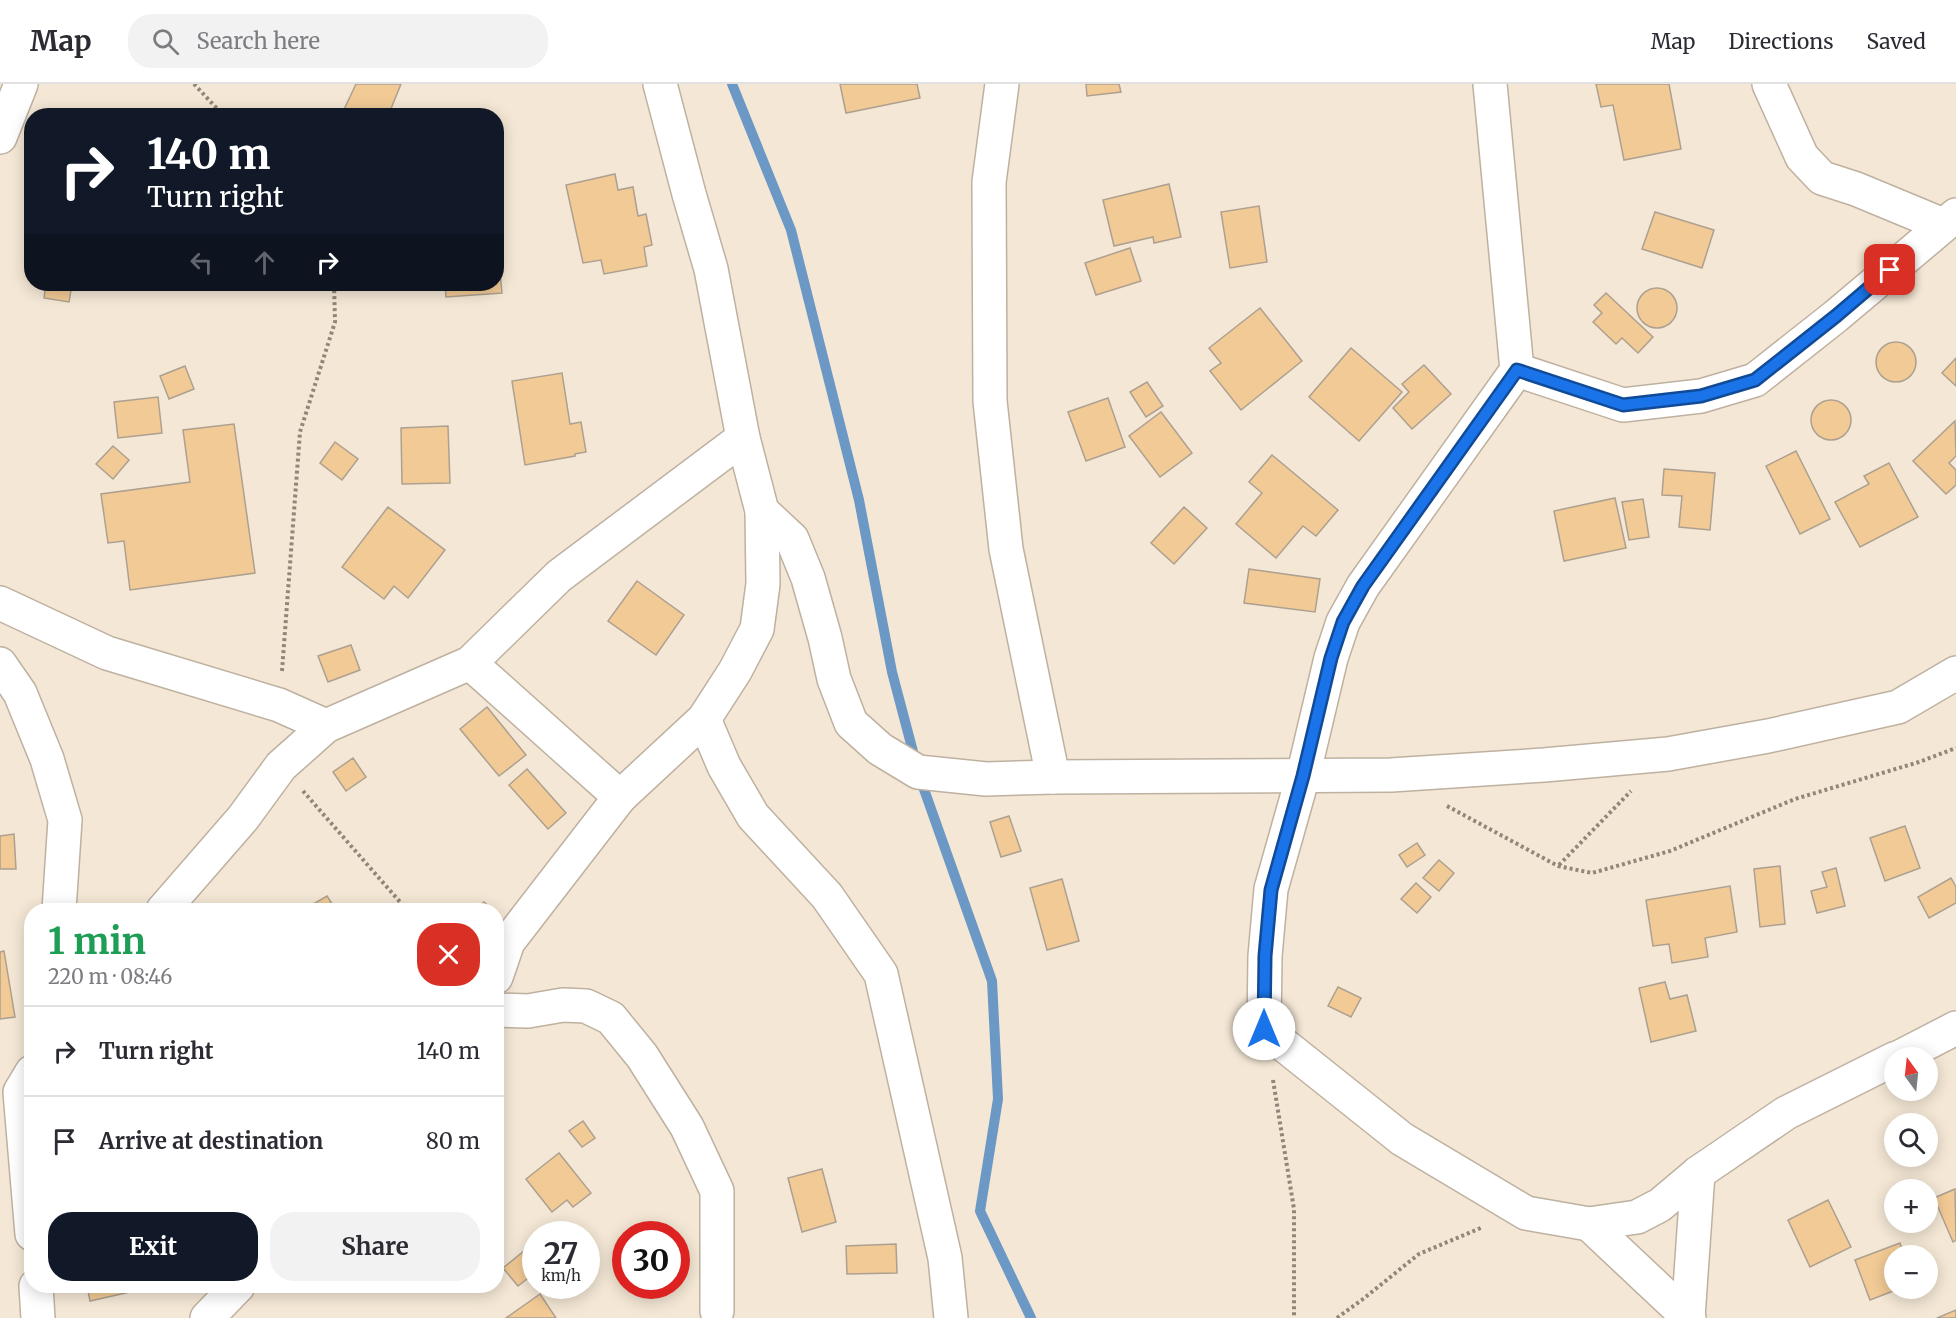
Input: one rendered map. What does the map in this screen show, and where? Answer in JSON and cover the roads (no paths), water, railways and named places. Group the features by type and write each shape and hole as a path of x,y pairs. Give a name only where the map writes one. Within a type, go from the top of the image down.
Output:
{"street":[{"path":"0,137 21,84"},
{"path":"504,953 508,942 620,797 704,719 735,671 757,629 763,584 762,511 743,438 711,269 660,84"},
{"path":"1002,84 989,182 990,401 1006,549 1053,777"},
{"path":"1490,84 1517,370 1363,586 1343,622 1331,658 1303,776 1271,890 1265,956 1264,1029 1402,1139 1526,1214 1589,1224 1637,1216 1660,1205 1698,1173 1786,1113 1884,1064"},
{"path":"1769,84 1802,156 1822,178 1949,220"},
{"path":"1517,370 1623,405 1701,396 1755,380 1836,316 1949,220"},
{"path":"169,903 243,818 282,766 326,726 470,663 559,576 743,438"},
{"path":"762,511 792,538 808,578 834,679 851,723 880,749 918,772 986,779 1391,776 1668,754 1767,736 1898,707 1956,673"},
{"path":"0,603 107,653 279,705 326,726"},
{"path":"470,663 620,797"},
{"path":"0,664 20,693 47,759 65,820 59,903"},
{"path":"704,719 724,766 753,816 827,896 881,974 945,1258 951,1318"},
{"path":"504,1010 528,1011 563,1005 586,1006 611,1018 642,1056 687,1127 717,1191 717,1311"},
{"path":"1918,1047 1956,1028"},
{"path":"17,1089 24,1157"},
{"path":"1689,1318 1698,1173"},
{"path":"1589,1224 1689,1318"},
{"path":"36,1293 38,1318"},
{"path":"207,1318 231,1293"}],"waterway":[{"path":"732,84 791,230 859,500 892,672 916,763"},
{"path":"920,778 992,981 998,1099 980,1211 1031,1318"}]}
